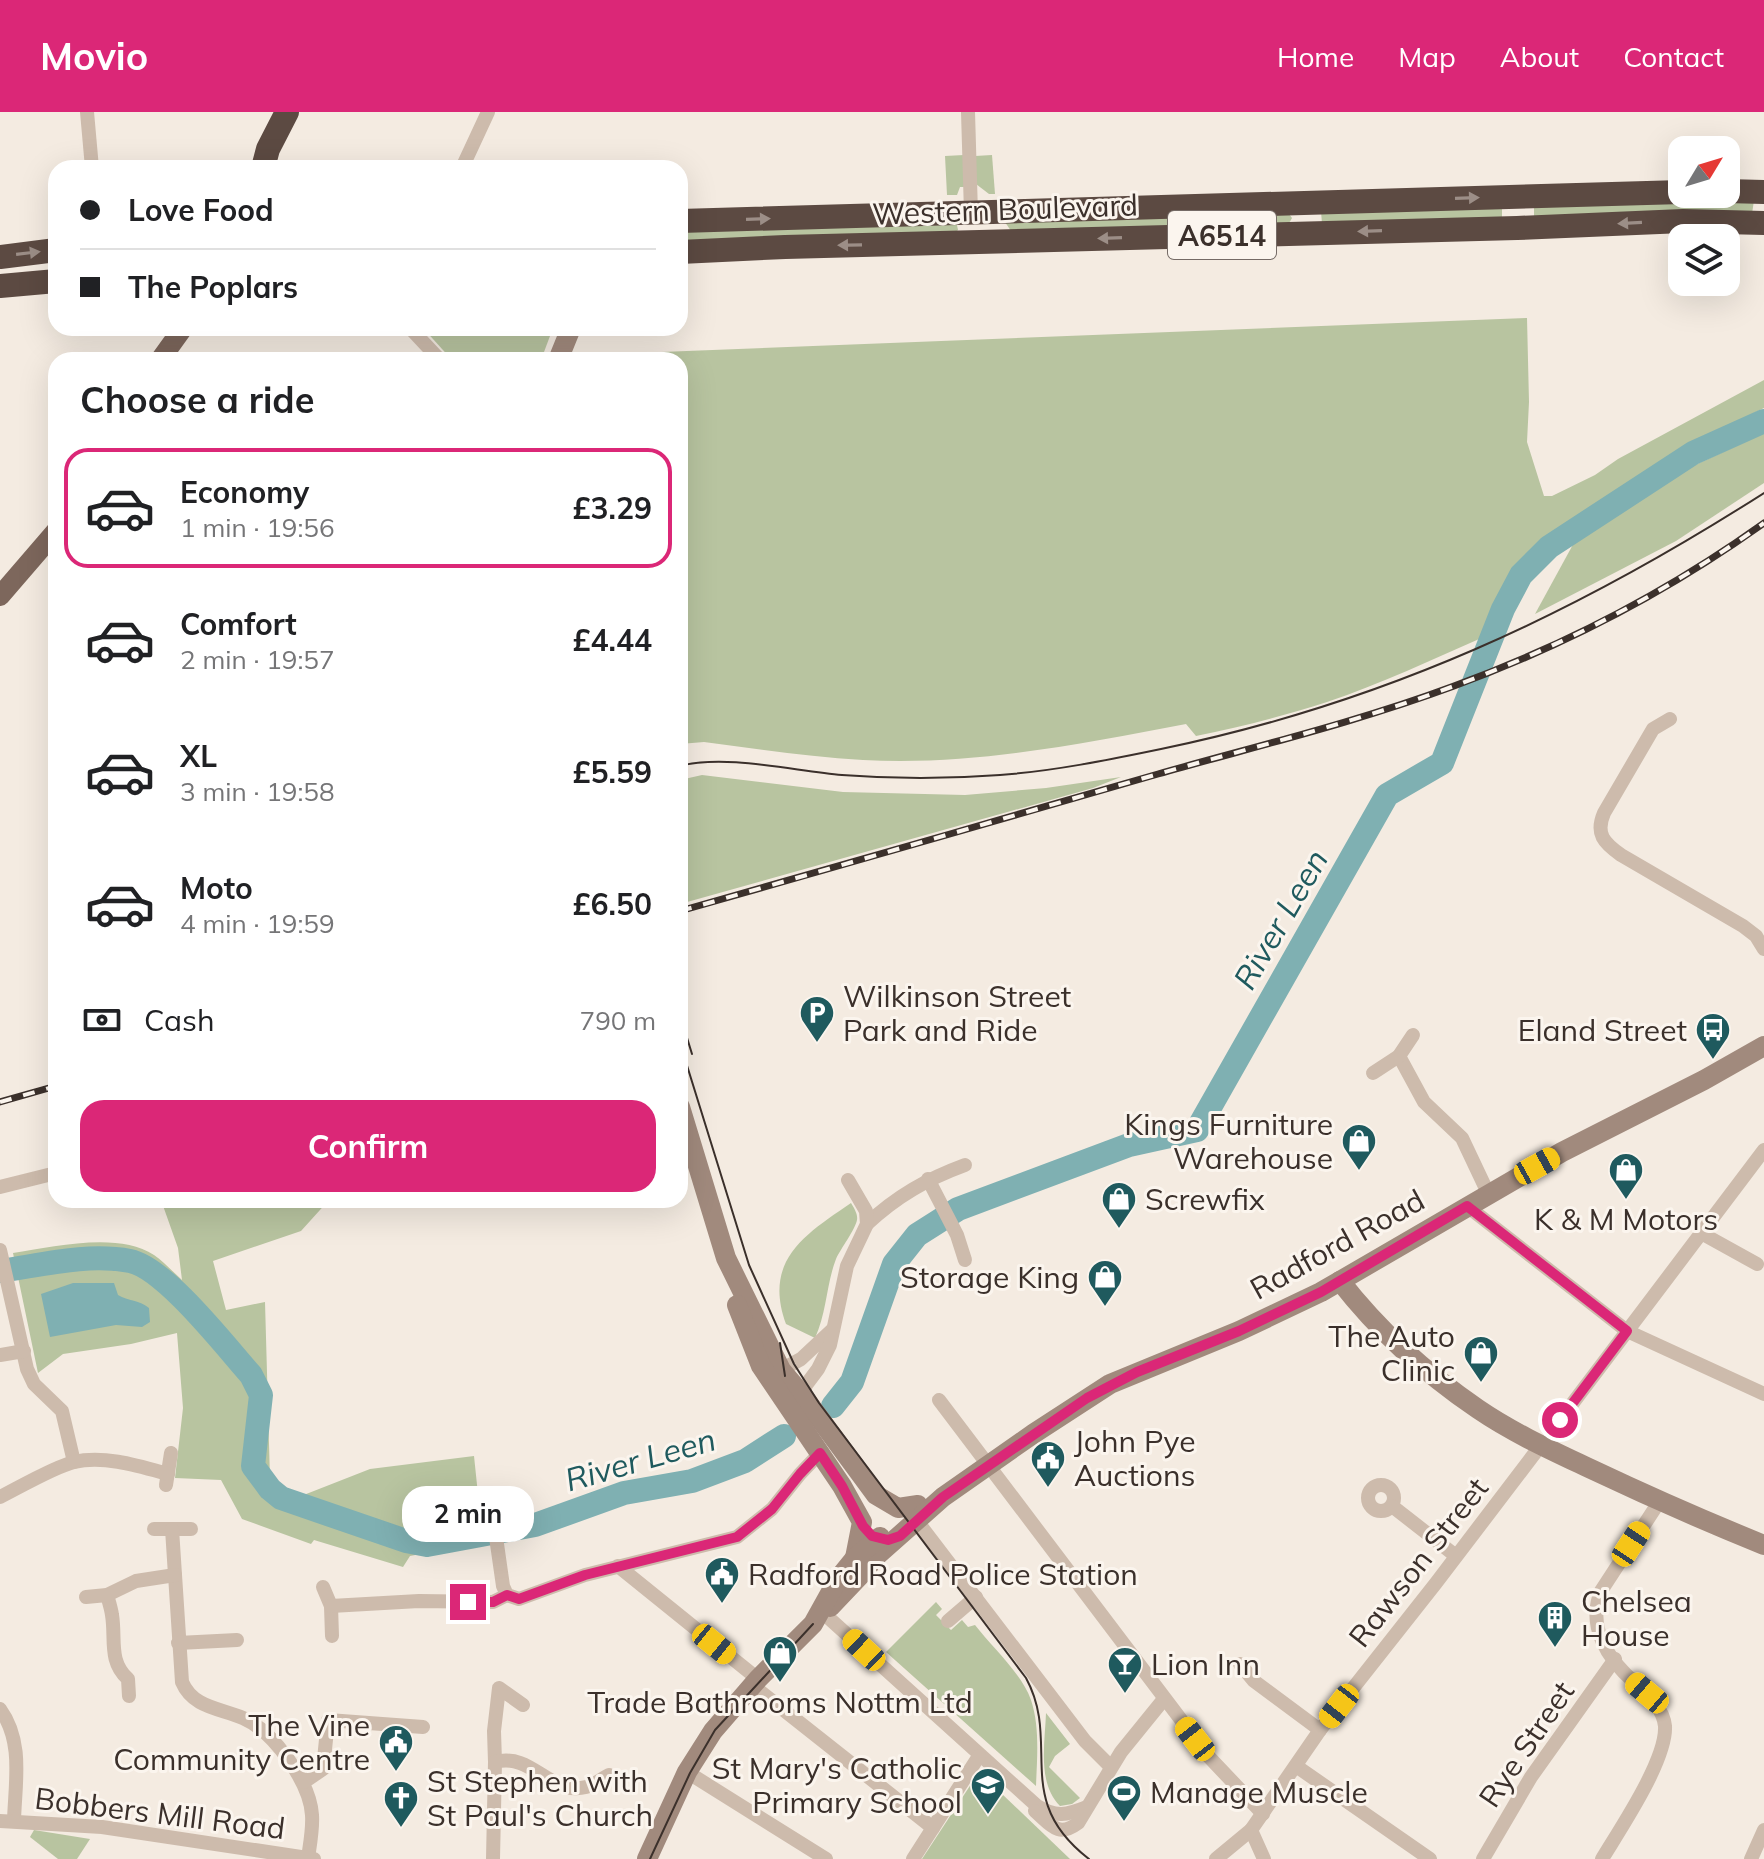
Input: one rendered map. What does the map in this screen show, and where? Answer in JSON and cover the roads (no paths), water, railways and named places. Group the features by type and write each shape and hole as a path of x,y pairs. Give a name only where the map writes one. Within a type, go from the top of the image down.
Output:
{"highway":[{"path":"263,160 287,112"},
{"path":"1740,191 1764,192"},
{"name":"Western Boulevard","path":"688,221 1668,192"},
{"path":"1516,196 1517,228"},
{"path":"1296,203 1297,233"},
{"path":"970,243 971,213"},
{"name":"Western Boulevard","path":"688,252 1683,221 1764,223"},
{"path":"0,257 48,251"},
{"path":"0,286 48,282"}],"main road":[{"path":"0,596 48,540"}],"street":[{"path":"87,112 91,160"},
{"path":"466,160 488,112"},
{"path":"968,112 971,213"},
{"path":"418,336 432,352"},
{"path":"1670,719 1653,729 1604,813 1600,824 1604,844 1743,926 1756,936 1764,949"},
{"path":"1373,1073 1399,1056 1413,1035"},
{"name":"Radford Road","path":"871,1532 918,1513 1110,1384 1239,1331 1340,1281 1488,1193 1764,1046"},
{"path":"1399,1056 1424,1102 1462,1138 1488,1193"},
{"path":"688,1133 726,1258 730,1284 761,1366 876,1495 898,1508 918,1513 954,1569 1085,1741 1111,1767"},
{"path":"1560,1420 1764,1150"},
{"path":"795,1401 818,1369 830,1345 847,1266 867,1224 907,1191 965,1165"},
{"path":"1749,1171 1764,1175"},
{"path":"0,1187 48,1175"},
{"path":"928,1179 957,1235 965,1260"},
{"path":"848,1180 866,1211 867,1224"},
{"path":"1467,1206 1627,1331 1764,1394"},
{"path":"1701,1233 1757,1264"},
{"path":"2,1256 27,1369 34,1384 62,1411 74,1462"},
{"path":"726,1258 820,1453 871,1532 888,1540 900,1536"},
{"path":"1340,1281 1370,1318 1416,1362 1479,1410 1541,1445 1659,1502 1764,1545"},
{"path":"783,1373 832,1330"},
{"path":"0,1355 24,1351"},
{"path":"783,1373 794,1402 810,1430 871,1512 871,1532 864,1558"},
{"path":"939,1400 1210,1758 1263,1814"},
{"name":"Rawson Street","path":"1216,1859 1251,1830 1320,1730 1541,1445"},
{"path":"0,1497 74,1462 105,1461 134,1465 167,1480 171,1453"},
{"path":"331,1606 419,1601 493,1602 507,1595 519,1599 585,1575 737,1537 772,1509 820,1453"},
{"path":"491,1502 503,1586 507,1595"},
{"path":"1602,1859 1646,1783 1665,1727 1654,1700 1632,1680 1598,1636 1595,1606 1601,1591 1659,1502"},
{"path":"1392,1506 1456,1556"},
{"name":"Radford Road","path":"647,1859 687,1772 719,1723 819,1616 838,1579 864,1558 900,1536 918,1513"},
{"path":"154,1529 191,1529"},
{"path":"172,1529 179,1675 190,1696 197,1702 245,1718 258,1726 304,1782 312,1815 311,1858"},
{"path":"618,1566 933,1828"},
{"path":"86,1597 107,1595 136,1581 175,1575"},
{"path":"323,1587 331,1606 332,1636"},
{"path":"107,1595 112,1614 114,1659 118,1670 128,1679 129,1696"},
{"path":"948,1621 976,1597"},
{"path":"819,1616 1020,1792 1051,1813 1066,1815 1087,1807"},
{"path":"220,1623 222,1641"},
{"path":"178,1643 237,1640"},
{"name":"Rye Street","path":"1483,1859 1531,1777 1615,1659"},
{"path":"1240,1664 1254,1681 1320,1730"},
{"path":"493,1859 494,1731 499,1688 523,1705"},
{"path":"1020,1792 1033,1809 1060,1830 1068,1830 1084,1816 1111,1767 1164,1699"},
{"path":"0,1709 15,1738 17,1757 7,1821"},
{"path":"304,1782 323,1769 328,1720 423,1727"},
{"path":"913,1859 979,1756"},
{"path":"495,1762 509,1758 569,1789 588,1787 609,1775"},
{"path":"1296,1766 1430,1859"},
{"path":"687,1772 826,1859"},
{"name":"Bobbers Mill Road","path":"7,1821 102,1827 311,1858"},
{"path":"1251,1830 1264,1859"},
{"path":"1751,1859 1764,1830"},
{"path":"202,1859 209,1843"}],"water":[{"path":"73,1283 114,1283 118,1295 149,1308 150,1322 142,1327 116,1325 50,1337 41,1294"}],"waterway":[{"name":"River Leen","path":"833,1406 852,1382 894,1264 917,1235 958,1209 1129,1145 1197,1130 1387,795 1442,763 1503,609 1521,575 1549,547 1693,453 1764,421"},
{"name":"River Leen","path":"0,1271 97,1258 130,1261 144,1267 194,1310 251,1375 261,1395 253,1466 270,1489 281,1498 406,1541 427,1545 535,1525 624,1493 692,1481 745,1461 784,1436"}],"tram line":[{"path":"688,765 760,764 862,776 980,776 1081,765 1243,730 1322,707 1474,650 1621,578 1764,493"},
{"path":"688,1041 692,1054"},
{"path":"688,1069 749,1265 794,1364 819,1403 1026,1678 1036,1702 1044,1793 1051,1815 1065,1837 1089,1859"},
{"path":"780,1343 785,1376"},
{"path":"650,1859 690,1773 715,1730 813,1624"}],"railway":[{"path":"688,909 1344,722 1454,686 1535,653 1614,615 1691,572 1764,523"},
{"path":"0,1102 48,1088"}],"place":[{"name":"Wilkinson Street Park and Ride","path":"817,1044"},
{"name":"Eland Street","path":"1713,1061"},
{"name":"Kings Furniture Warehouse","path":"1359,1172"},
{"name":"K & M Motors","path":"1626,1201"},
{"name":"Screwfix","path":"1119,1230"},
{"name":"Storage King","path":"1105,1308"},
{"name":"The Auto Clinic","path":"1481,1384"},
{"name":"John Pye Auctions","path":"1048,1489"},
{"name":"Radford Road Police Station","path":"722,1605"},
{"name":"Chelsea House","path":"1555,1649"},
{"name":"Trade Bathrooms Nottm Ltd","path":"780,1684"},
{"name":"Lion Inn","path":"1125,1695"},
{"name":"The Vine Community Centre","path":"396,1773"},
{"name":"St Mary's Catholic Primary School","path":"988,1816"},
{"name":"Manage Muscle","path":"1124,1823"},
{"name":"St Stephen with St Paul's Church","path":"401,1829"}]}
